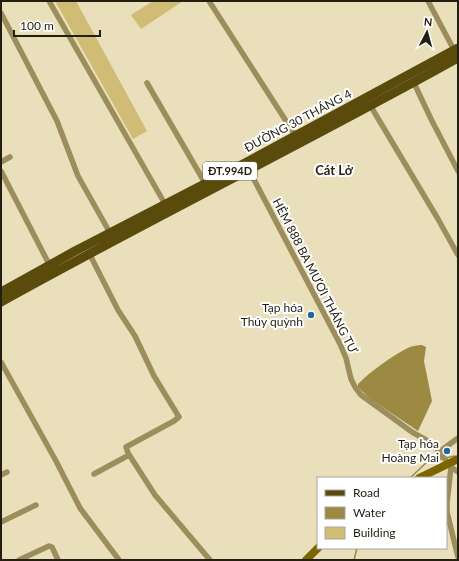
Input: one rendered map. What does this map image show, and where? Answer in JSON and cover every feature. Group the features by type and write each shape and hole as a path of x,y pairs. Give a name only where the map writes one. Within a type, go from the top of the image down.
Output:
{"main road":[{"name":"ĐƯỜNG 30 THÁNG 4","path":"1,292 75,251 112,236 247,166 457,52"},
{"name":"ĐƯỜNG 30 THÁNG 4","path":"298,139 414,83 457,52"},
{"name":"ĐƯỜNG 30 THÁNG 4","path":"1,302 89,254 112,236 165,204 205,183 247,166"}],"street":[{"path":"49,1 165,204"},
{"path":"209,1 298,139"},
{"path":"428,1 457,52"},
{"path":"2,16 57,122 78,176 112,236"},
{"path":"147,83 205,183"},
{"path":"414,83 458,170"},
{"path":"370,105 458,255"},
{"path":"1,162 10,157"},
{"name":"HẺM 888 BA MƯƠI THÁNG TƯ","path":"247,166 340,344 355,387 361,395 412,432 433,444 450,466 458,472"},
{"path":"1,171 50,266"},
{"path":"89,254 115,305 135,336 154,376 179,417 126,447 129,455 155,495 210,560"},
{"path":"1,362 56,461 80,508 119,560"},
{"path":"439,452 458,438"},
{"path":"94,474 129,455"},
{"path":"422,477 450,466 458,459"},
{"path":"450,466 447,503 458,557"},
{"path":"1,475 7,472"},
{"path":"1,522 36,505"},
{"path":"19,560 47,547 52,547 58,560"},
{"path":"306,560 317,549"}],"water":[{"path":"422,345 426,347 424,361 432,401 418,431 369,398 358,387 358,384 397,354 410,347"}],"building":[{"path":"55,1 76,1 147,131 133,139"},
{"path":"153,1 183,1 141,29 131,15"}],"waterway":[{"path":"445,458 455,456"},
{"path":"411,477 427,462 441,459"},
{"path":"354,560 357,549"}],"place":[{"name":"Tạp hóa Thúy quỳnh","path":"311,315"},
{"name":"Tạp hóa Hoàng Mai","path":"447,451"}],"district":[{"name":"Cát Lở","path":"334,170"}]}
